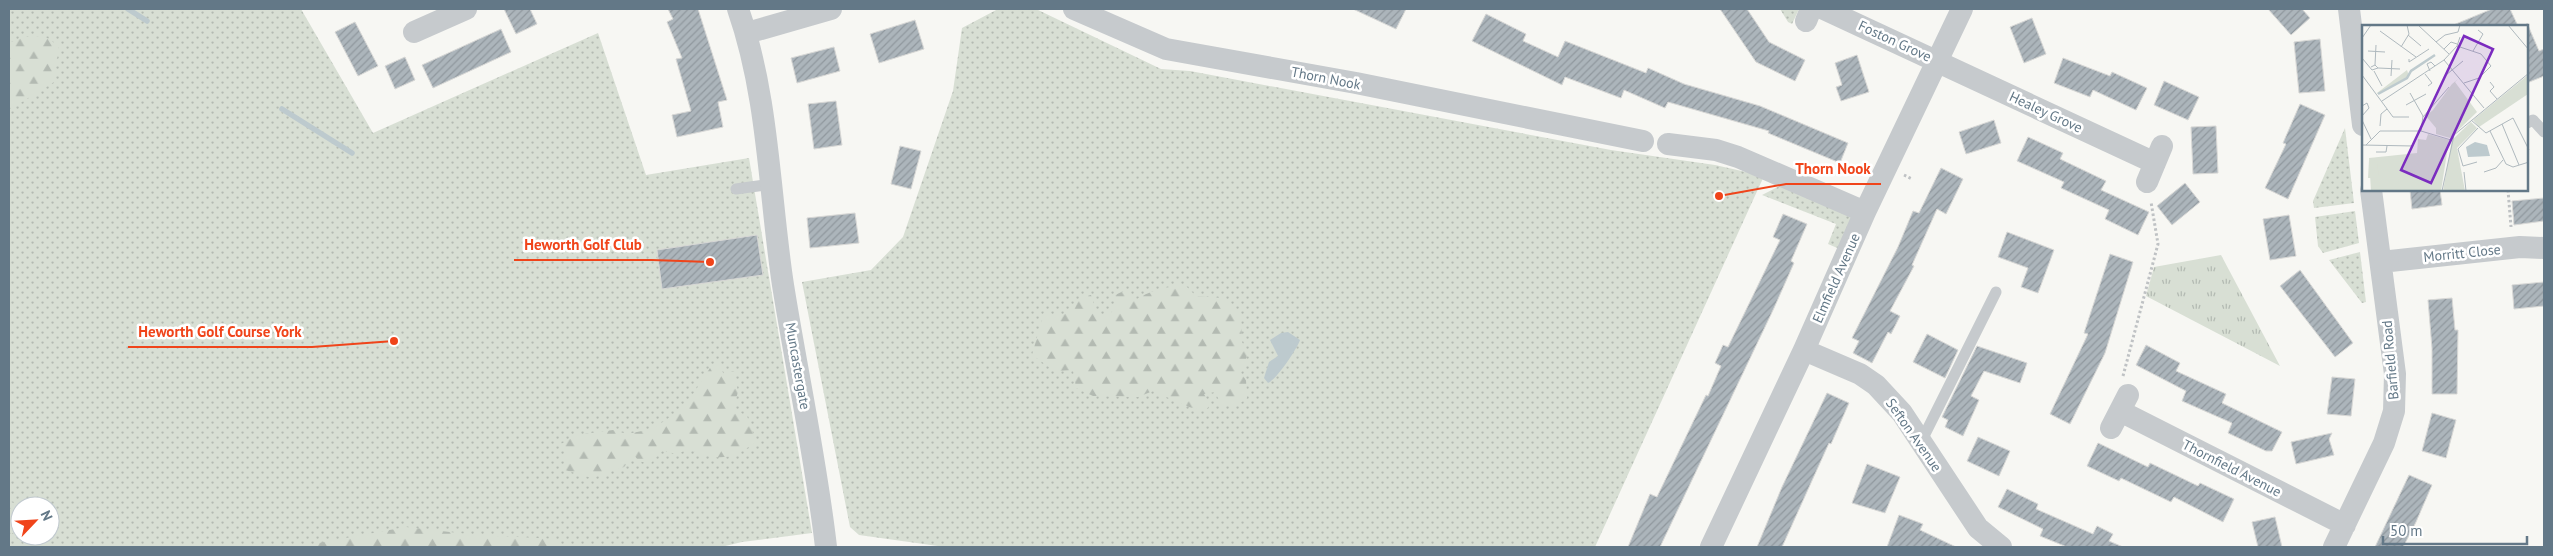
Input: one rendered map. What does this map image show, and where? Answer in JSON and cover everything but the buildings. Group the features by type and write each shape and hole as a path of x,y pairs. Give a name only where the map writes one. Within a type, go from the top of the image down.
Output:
{"street":[{"name":"Muncastergate","path":"738,9 746,33 761,100 783,284 816,466 826,547"},
{"path":"746,33 831,9"},
{"name":"Thorn Nook","path":"1074,9 1166,49 1356,83 1642,141"},
{"name":"Elmfield Avenue","path":"1711,547 1804,350 1865,212 1962,9"},
{"path":"2349,9 2362,116"},
{"path":"414,32 453,11"},
{"name":"Foston Grove","path":"1813,13 1938,61"},
{"name":"Healey Grove","path":"1938,61 2154,164"},
{"path":"1668,144 1716,150 1775,179 1865,212"},
{"name":"Barfield Road","path":"2334,547 2384,443 2394,411 2395,374 2371,191"},
{"name":"Morritt Close","path":"2380,262 2514,248 2544,248"},
{"name":"Sefton Avenue","path":"1804,350 1860,374 1876,384 1902,413 1978,528 2001,547"},
{"name":"Thornfield Avenue","path":"2120,411 2345,525"}],"lane":[{"path":"2528,122 2533,120 2544,132"},
{"path":"736,189 772,184"},
{"path":"1921,442 1996,292"}],"path":[{"path":"2120,411 2122,381 2158,244 2154,164"},
{"path":"2508,191 2514,248"}],"green space":[{"path":"9,9 301,9 373,133 598,33 646,175 749,158 812,533 742,542 721,547 9,547"},
{"path":"998,9 1036,9 1161,69 1190,71 1611,150 1715,165 1764,176 1595,547 945,547 859,535 850,527 802,282 871,270 903,237 953,91 962,28"},
{"path":"1780,9 1799,9 1792,24 1788,22"},
{"path":"44,36 59,46 54,82 9,110 9,43 23,37"},
{"path":"2345,128 2354,203 2314,208 2313,201"},
{"path":"1787,182 1845,207 1853,220 1842,250 1828,244 1836,224 1762,195"},
{"path":"2355,211 2359,243 2323,253 2318,246 2315,217"},
{"path":"2360,252 2366,302 2362,303 2329,260"},
{"path":"2221,255 2280,366 2146,296 2154,267"},
{"path":"1185,285 1196,296 1221,298 1230,302 1241,316 1242,342 1248,353 1241,373 1246,380 1247,398 1239,404 1222,406 1215,392 1204,394 1210,405 1205,411 1189,407 1153,391 1138,397 1093,396 1076,388 1073,370 1055,371 1032,355 1044,312 1060,316 1074,310 1080,297 1091,295 1096,311 1101,318 1110,314 1116,306 1115,295 1126,290 1134,301 1158,290"},
{"path":"718,365 724,374 734,371 738,392 733,409 747,416 756,442 738,453 723,457 707,456 688,449 677,454 662,451 650,464 639,461 634,455 624,467 592,478 565,470 565,450 561,444 577,435 613,430 627,434 652,429 684,408 710,368"},
{"path":"9,501 10,534 9,535"},
{"path":"406,527 476,535 555,539 565,547 306,547 308,545"}],"shaded area":[{"path":"1288,332 1300,340 1286,363 1268,383 1264,378 1269,362 1278,356 1270,340 1281,333"}],"waterway":[{"path":"128,9 147,21"},
{"path":"282,109 352,153"}],"place":[{"name":"Thorn Nook","path":"1719,196"},
{"name":"Heworth Golf Club","path":"710,262"},
{"name":"Heworth Golf Course York","path":"394,341"}]}
